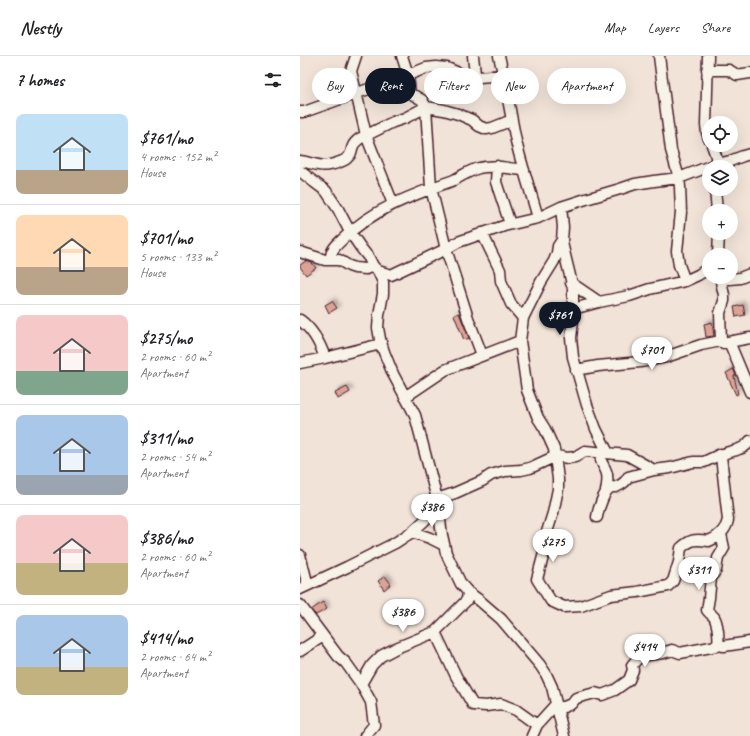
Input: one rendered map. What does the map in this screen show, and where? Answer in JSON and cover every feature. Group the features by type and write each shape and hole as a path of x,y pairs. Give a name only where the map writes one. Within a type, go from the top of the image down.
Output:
{"street":[{"path":"352,68 356,56"},
{"path":"402,56 406,68"},
{"path":"473,56 474,68"},
{"path":"499,56 502,68"},
{"path":"659,56 670,144 679,178 681,212 677,251 679,265 685,280"},
{"path":"706,116 708,56"},
{"path":"426,68 447,68"},
{"path":"707,70 729,70 737,75 750,73"},
{"path":"365,90 357,93 366,135 393,204"},
{"path":"416,96 422,100 426,108 431,188 446,249 468,318 482,355"},
{"path":"300,112 326,104"},
{"path":"509,104 516,140 538,218"},
{"path":"300,161 320,166 330,165 342,161 348,158 351,154 352,146 355,142 366,135 426,108 444,110 458,114 472,120 479,126 486,129 512,120"},
{"path":"732,160 750,154"},
{"path":"330,260 334,248 350,232 393,204 456,179 477,168 497,166 524,170"},
{"path":"497,166 496,182 510,224"},
{"path":"300,170 326,191 338,209 350,232 376,268 383,282 383,294 378,328 381,344 393,374 416,415 438,502 446,553 461,584 468,592 501,619 540,664 552,687 564,736"},
{"path":"300,252 321,259 339,260 348,266 355,268 376,268 385,274 391,275 458,242 510,224 538,218 561,207 586,198 635,184 654,180 679,178 702,171"},
{"path":"561,207 563,227 562,240 573,288 571,338 573,357 587,405 604,453 601,462 606,469 608,476 606,491"},
{"path":"482,233 500,270 501,281 509,298 523,318"},
{"path":"562,240 558,246 554,261 541,282 523,318 520,341 527,390 556,456 558,489 537,579 551,601 564,607 581,606 611,595 668,586 674,581 681,548 688,542 696,539 709,541 720,534 727,526 728,520 722,454"},
{"path":"383,294 398,272"},
{"path":"573,310 685,280 702,272"},
{"path":"738,278 750,274"},
{"path":"572,283 599,302"},
{"path":"722,284 724,301 720,313 725,342"},
{"path":"300,320 312,332 323,350 325,358"},
{"path":"576,370 598,366 640,362 666,357 701,346 750,338"},
{"path":"405,397 445,370 520,341"},
{"path":"725,342 730,344 750,392"},
{"path":"300,363 381,344"},
{"path":"597,517 606,491 610,487 616,487 622,484 628,477 693,462 704,462 724,453 740,449 750,442"},
{"path":"303,587 354,564 395,543 412,532 423,522 438,502 491,476 505,471 530,468 556,456 568,458 574,457 585,451 627,455 654,470"},
{"path":"412,532 430,538 444,545"},
{"path":"718,645 718,632 714,617 707,610 710,577 716,570 718,558 724,548 720,534"},
{"path":"300,555 306,578 303,587"},
{"path":"361,684 372,665 381,656 396,648 435,632 467,600 468,592"},
{"path":"300,605 338,656 346,663 361,684 371,702 374,725 365,736"},
{"path":"435,632 456,676 473,705 486,706 501,704 516,710 537,725"},
{"path":"300,651 323,636"},
{"path":"557,706 564,707 571,704 576,698 595,694 602,695 614,690 629,680 633,670 632,665 640,656 663,653 672,650 680,653 718,645 724,646 750,642"},
{"path":"532,736 537,725 557,706"}],"building":[{"path":"306,261 312,263 316,268 306,275 300,265"},
{"path":"332,301 337,308 329,313 325,305"},
{"path":"743,305 745,315 736,317 734,307"},
{"path":"459,313 469,338 464,340 454,315"},
{"path":"712,322 714,336 706,337 704,324"},
{"path":"733,369 736,375 734,376 738,394 736,395 726,373"},
{"path":"347,387 350,392 338,399 335,393"},
{"path":"385,576 391,584 384,590 378,581"},
{"path":"323,602 327,609 316,615 311,610"}]}
